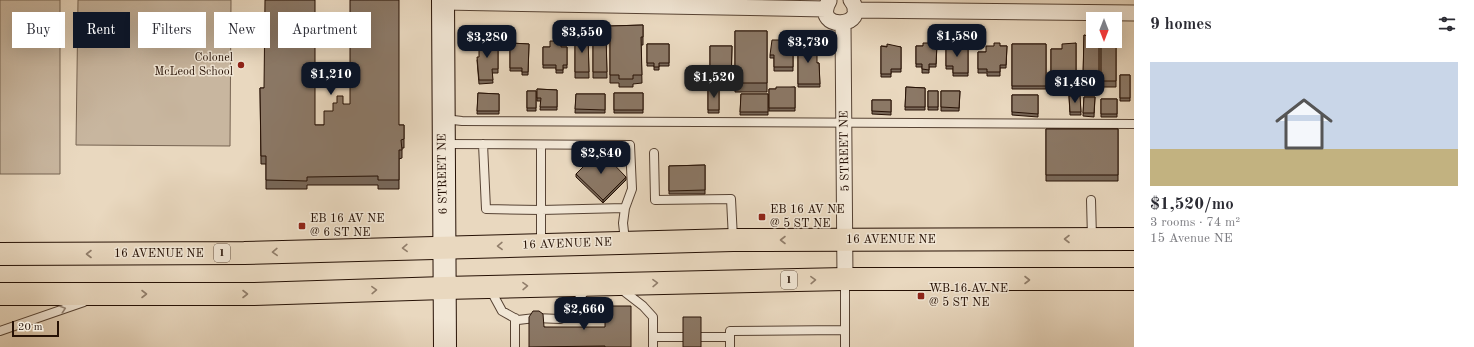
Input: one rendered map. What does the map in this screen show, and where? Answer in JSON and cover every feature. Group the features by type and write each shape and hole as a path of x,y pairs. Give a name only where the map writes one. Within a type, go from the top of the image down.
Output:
{"highway":[{"name":"16 AVENUE NE","path":"0,254 244,253 733,240 1134,239"},
{"name":"1","path":"0,294 254,294 590,284 845,279 1134,279"}],"street":[{"path":"443,1 828,5 831,20 843,24 851,19 853,5 1134,13"},
{"name":"6 STREET NE","path":"443,1 445,347"},
{"name":"5 STREET NE","path":"843,24 845,279"}],"lane":[{"path":"443,119 462,121 1134,124"},
{"path":"443,144 630,145 632,189 625,208 623,224 625,242"},
{"path":"483,144 486,209 542,210 625,208"},
{"path":"541,144 542,246"},
{"path":"654,153 655,200 730,199 733,240"},
{"path":"1091,200 1092,239"},
{"path":"845,279 845,347"},
{"path":"489,287 502,311 518,320 535,318 560,323 578,302 590,284"},
{"path":"614,284 643,306 652,317 653,347"},
{"path":"0,331 105,295"},
{"path":"515,318 515,347"},
{"path":"730,347 730,331 845,330"},
{"path":"653,337 683,337"},
{"path":"701,337 730,337"}],"shaded area":[{"path":"0,0 60,0 60,12 12,12 12,48 60,48 60,174 0,174"},
{"path":"78,0 231,0 231,12 214,12 214,48 231,48 230,146 76,145 77,48 130,48 130,12 78,12"}],"building":[{"path":"265,0 315,0 315,12 278,12 278,48 315,48 315,125 324,125 324,111 333,111 333,103 337,103 337,96 343,96 343,104 350,104 350,48 371,48 371,12 350,12 350,0 399,0 399,125 404,125 404,139 401,140 402,150 399,150 399,180 378,180 378,176 307,177 307,181 266,180 266,156 261,156 260,88 264,88 264,48 270,48 270,12 265,12"},
{"path":"643,25 643,37 641,37 642,75 633,75 633,79 619,79 619,75 610,75 610,26"},
{"path":"735,31 767,31 767,83 735,83"},
{"path":"575,35 588,35 589,72 575,72"},
{"path":"593,35 606,35 607,72 593,72"},
{"path":"1084,35 1086,35 1086,48 1099,48 1099,75 1083,75"},
{"path":"493,38 493,44 498,43 498,69 492,69 493,80 479,80 477,57 479,57 479,39"},
{"path":"772,40 793,40 793,67 774,67 774,55 770,55"},
{"path":"550,41 561,41 561,47 567,47 567,65 563,65 563,70 556,70 556,65 543,65 543,47 550,47"},
{"path":"817,42 817,63 819,63 820,84 798,84 798,43"},
{"path":"510,43 529,44 528,72 522,72 522,68 510,68"},
{"path":"923,43 937,43 936,64 929,64 929,70 922,69 922,64 916,64 916,46 923,46"},
{"path":"946,43 961,43 961,46 968,46 968,73 953,73 953,66 946,66"},
{"path":"994,43 1000,43 1000,46 1007,46 1006,65 1000,65 1000,72 987,72 987,69 978,69 978,52 986,52 986,46 994,46"},
{"path":"1076,43 1076,73 1067,73 1067,77 1051,77 1051,49 1062,49 1062,44"},
{"path":"647,44 669,44 669,63 659,63 659,67 654,67 654,63 647,63"},
{"path":"887,44 901,47 901,69 891,69 891,74 881,74 881,46 887,47"},
{"path":"1012,44 1046,44 1046,86 1012,86"},
{"path":"710,46 732,46 731,86 710,86"},
{"path":"1101,48 1116,48 1116,81 1101,81"},
{"path":"1120,75 1130,75 1130,98 1120,98"},
{"path":"776,87 795,87 795,108 769,108 769,89 776,89"},
{"path":"906,87 925,88 925,107 905,107"},
{"path":"708,88 719,88 719,110 708,110"},
{"path":"537,89 557,90 557,107 540,107 541,98 537,98"},
{"path":"527,91 536,91 536,108 527,108"},
{"path":"928,91 938,91 938,107 928,107"},
{"path":"941,91 960,91 959,108 941,107"},
{"path":"478,93 499,94 499,111 477,111"},
{"path":"614,93 643,93 643,110 614,110"},
{"path":"576,94 605,94 605,110 575,109"},
{"path":"741,94 768,94 768,112 740,112"},
{"path":"1012,95 1038,95 1038,114 1012,112"},
{"path":"1069,96 1080,96 1081,112 1070,112"},
{"path":"1084,97 1095,97 1094,113 1083,113"},
{"path":"1101,99 1117,99 1117,114 1101,114"},
{"path":"872,100 891,100 891,112 872,111"},
{"path":"1046,129 1118,129 1118,175 1046,175"},
{"path":"600,150 626,177 603,200 576,174"},
{"path":"705,165 705,190 669,191 669,166"},
{"path":"605,306 631,306 631,347 529,347 529,317 533,311 539,311 543,314 544,327 605,327"},
{"path":"683,317 701,317 701,347 683,347"}],"place":[{"name":"Colonel McLeod School","path":"241,65"},
{"name":"EB 16 AV NE @ 5 ST NE","path":"762,217"},
{"name":"EB 16 AV NE @ 6 ST NE","path":"302,226"},
{"name":"WB 16 AV NE @ 5 ST NE","path":"921,296"}]}
